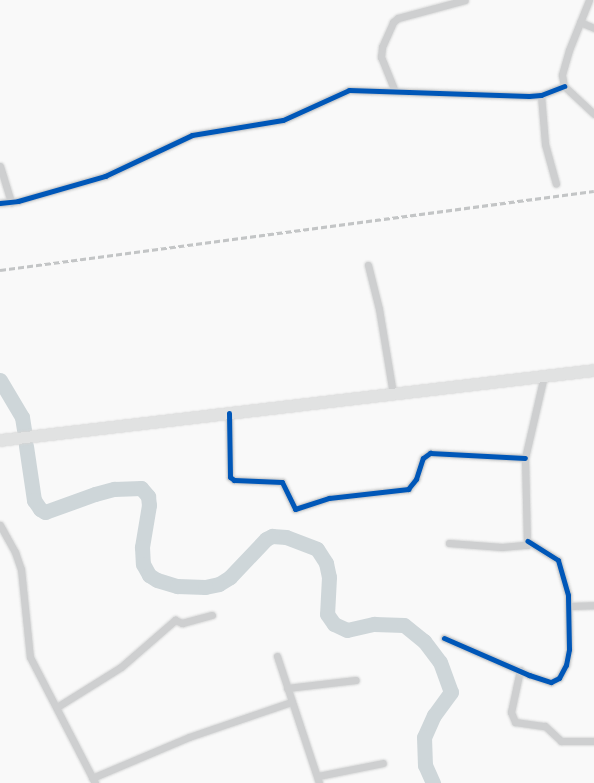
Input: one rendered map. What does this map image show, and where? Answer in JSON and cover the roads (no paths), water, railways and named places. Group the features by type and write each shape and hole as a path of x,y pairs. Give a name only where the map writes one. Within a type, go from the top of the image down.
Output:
{"highway":[{"path":"0,440 594,370"}],"street":[{"path":"394,89 381,57 382,47 393,22 398,18 465,0"},
{"path":"589,0 562,75 564,86 594,114"},
{"path":"580,22 594,28"},
{"path":"0,203 11,202 105,176 192,135 279,122 349,90 394,89 541,95 564,86"},
{"path":"541,95 545,144 556,184"},
{"path":"0,166 11,202"},
{"path":"368,265 379,309 393,394"},
{"path":"450,543 502,547 525,546 528,541 523,475 525,458 544,376"},
{"path":"228,413 230,477 234,480 282,482 295,509 329,498 408,489 416,479 423,458 430,453 525,458"},
{"path":"0,526 15,552 21,569 30,657 94,780 190,737 291,702"},
{"path":"444,638 542,680 551,682 559,678 566,665 569,649 569,606 562,566 555,557 528,541"},
{"path":"569,606 594,605"},
{"path":"57,707 121,668 176,620 182,623 212,615"},
{"path":"277,656 318,780 383,763"},
{"path":"520,670 511,712 515,722 546,726 561,741 594,741"},
{"path":"287,688 356,680"}],"waterway":[{"path":"0,380 22,417 24,430"},
{"path":"26,446 34,500 40,509 45,512 95,494 114,489 141,488 148,496 149,505 142,547 143,564 149,575 157,580 177,586 205,587 219,584 230,577 266,539 272,536 286,537 317,549 326,563 329,577 327,614 334,624 347,630 374,624 404,625 424,641 440,662 451,692 434,715 424,737 425,765 433,783"}],"railway":[{"path":"0,270 594,191"}]}
